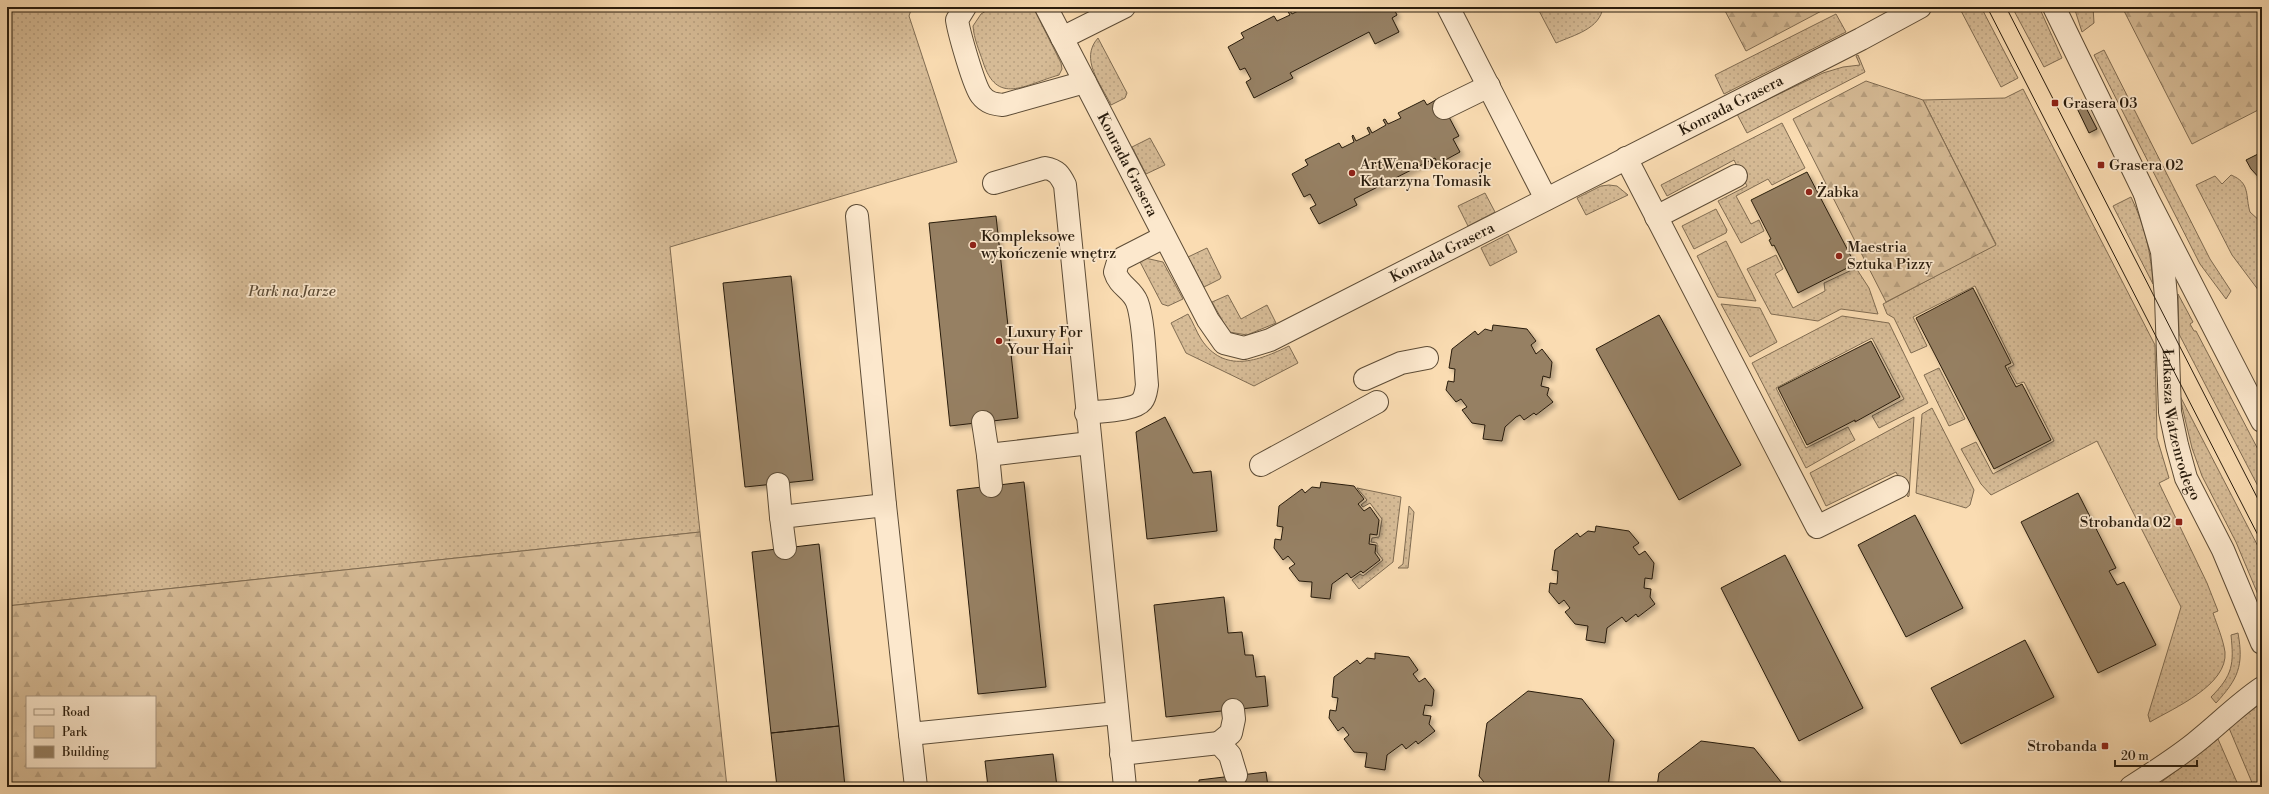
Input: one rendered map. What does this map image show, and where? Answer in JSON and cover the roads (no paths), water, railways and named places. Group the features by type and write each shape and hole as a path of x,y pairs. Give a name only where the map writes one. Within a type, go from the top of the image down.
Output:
{"street":[{"path":"965,7 957,20 959,34 980,94 991,103 1003,105 1085,82"},
{"name":"Konrada Grasera","path":"1046,7 1164,237 1219,338 1230,346 1244,348 1270,340 1861,39 1920,7"},
{"path":"1062,38 1124,7"},
{"name":"Łukasza Watzenrodego","path":"2054,7 2145,194 2262,421"},
{"path":"1454,9 1489,86 1546,199"},
{"path":"1444,108 1489,86"},
{"path":"1626,158 1818,527 1898,487"},
{"path":"994,183 1045,168 1053,169 1061,175 1065,185 1086,413 1124,787"},
{"path":"1656,217 1736,176"},
{"name":"Łukasza Watzenrodego","path":"2145,194 2162,252 2166,297 2167,363 2170,412 2177,445 2186,478 2223,550 2262,643"},
{"path":"857,216 885,505 916,787"},
{"path":"1086,413 1133,407 1142,400 1146,394 1147,385 1139,310 1134,296 1122,286 1115,272 1118,262 1123,258 1164,237"},
{"path":"1365,379 1400,363 1427,358"},
{"path":"1261,466 1377,402"},
{"path":"983,422 991,486"},
{"path":"988,455 1090,443"},
{"path":"778,484 785,548"},
{"path":"781,517 885,505"},
{"path":"2131,787 2161,769 2262,688"},
{"path":"1121,754 1219,742 1231,734 1234,719 1233,710"},
{"path":"910,734 1117,713"},
{"path":"1219,742 1230,755 1236,775"}],"tram line":[{"path":"1987,7 2262,543"},
{"path":"2006,7 2262,507"}],"place":[{"name":"Grasera 03","path":"2055,103"},
{"name":"Grasera 02","path":"2101,165"},
{"name":"ArtWena Dekoracje Katarzyna Tomasik","path":"1352,173"},
{"name":"Żabka","path":"1809,192"},
{"name":"Kompleksowe wykończenie wnętrz","path":"973,245"},
{"name":"Maestria Sztuka Pizzy","path":"1839,256"},
{"name":"Luxury For Your Hair","path":"999,341"},
{"name":"Strobanda 02","path":"2179,522"},
{"name":"Strobanda","path":"2105,746"}],"park label":[{"name":"Park na Jarze","path":"292,291"}]}
